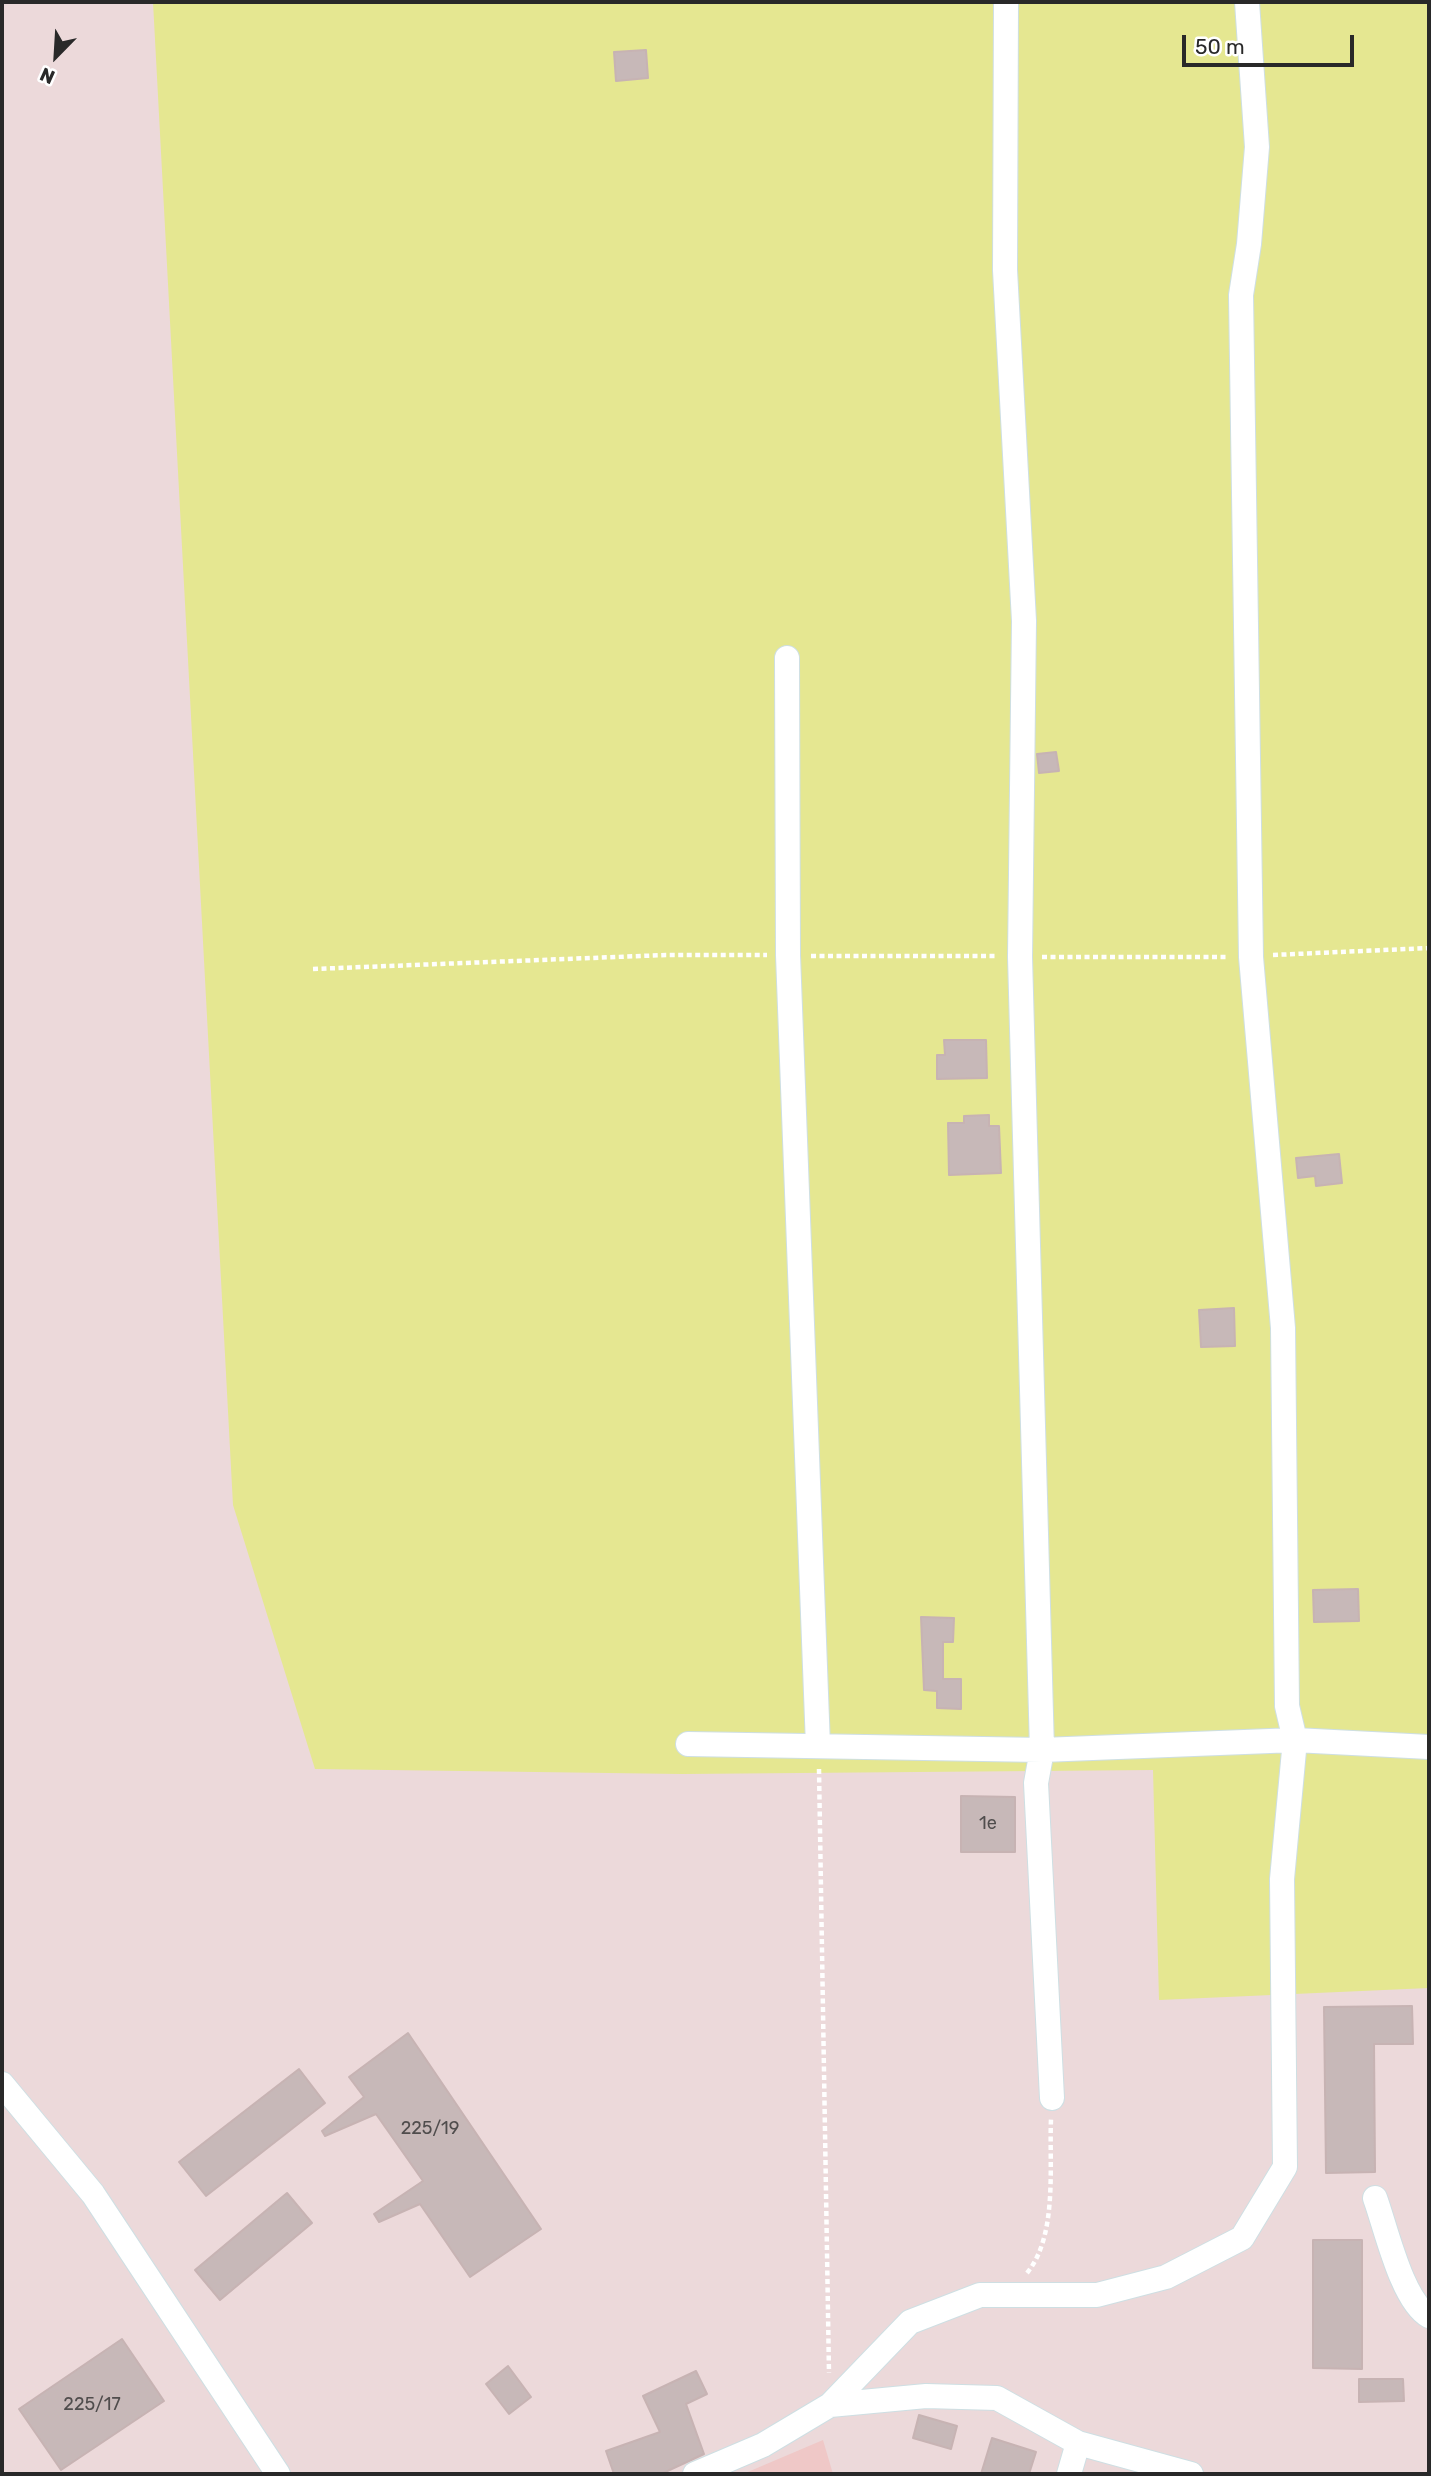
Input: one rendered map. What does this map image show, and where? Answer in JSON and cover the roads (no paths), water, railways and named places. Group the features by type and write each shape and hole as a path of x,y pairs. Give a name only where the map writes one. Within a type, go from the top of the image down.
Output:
{"lane":[{"path":"1006,2 1008,92 1005,270 1024,621 1020,957 1042,1750 1036,1783 1052,2098"},
{"path":"695,2474 763,2445 830,2405 910,2322 980,2295 1097,2295 1166,2277 1242,2238 1285,2167 1282,1879 1295,1740 1287,1706 1283,1328 1251,957 1241,295 1249,244 1256,147 1247,2"},
{"path":"787,658 788,956 818,1746"},
{"path":"688,1744 1042,1750 1295,1740 1429,1747"},
{"path":"2,2084 93,2194 278,2474"},
{"path":"1375,2198 1406,2288 1422,2312 1429,2316"},
{"path":"830,2405 926,2396 998,2398 1078,2443 1191,2474"},
{"path":"1069,2474 1078,2443"}]}
